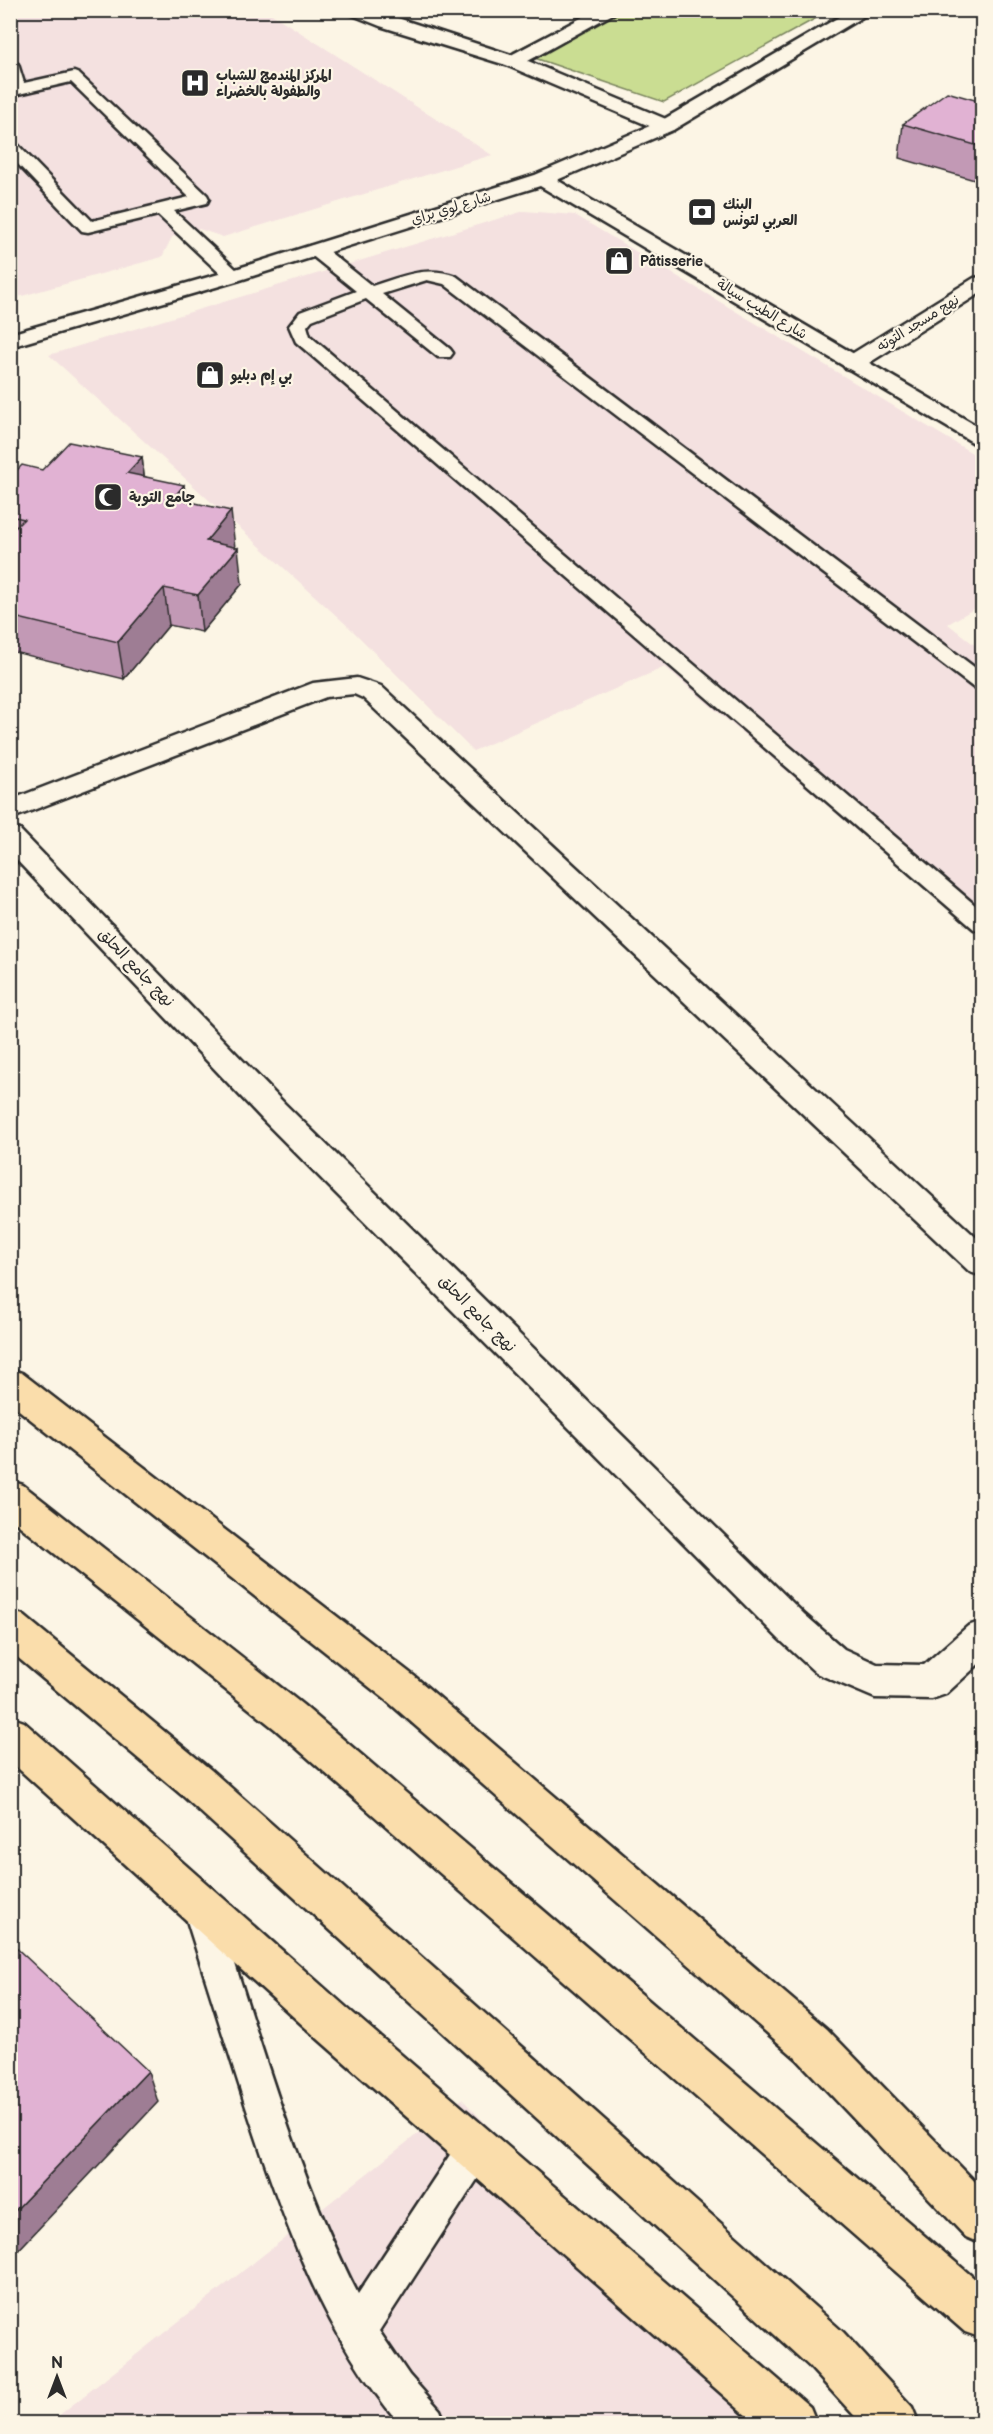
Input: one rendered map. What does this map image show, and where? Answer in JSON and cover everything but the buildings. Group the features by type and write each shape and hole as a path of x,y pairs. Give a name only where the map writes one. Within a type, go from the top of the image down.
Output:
{"highway":[{"path":"10,1383 400,1688 813,2044 982,2221"},
{"path":"10,1496 289,1717 982,2315"},
{"path":"10,1627 197,1783 826,2349 895,2424"},
{"path":"10,1736 476,2148 793,2424"}],"street":[{"path":"356,10 386,22 513,61 666,126"},
{"path":"386,22 409,10"},
{"path":"513,61 611,10"},
{"name":"شارع لوي براي","path":"10,341 233,276 542,179 666,126 866,10"},
{"name":"شارع الطيب سيالة","path":"542,179 982,438"},
{"name":"نهج مسجد التوته","path":"853,363 982,283"},
{"path":"10,810 322,689 357,687 372,692 982,1263"},
{"name":"نهج جامع الحلق","path":"10,836 274,1112 792,1628 830,1661 875,1681 932,1682 982,1638"}],"lane":[{"path":"10,64 14,90 74,77 201,199 88,226 10,146"},
{"path":"161,208 233,276"},
{"path":"316,250 366,293 444,353"},
{"path":"982,683 450,280 440,276 426,275 366,293 306,316 298,326 302,338 982,924"},
{"path":"199,1904 287,2176 310,2236 356,2331 409,2406 426,2424"},
{"path":"356,2331 476,2148"}],"shaded area":[{"name":"المركز المندمج للشباب والطفولة بالخضراء","path":"11,11 267,11 492,155 223,237 199,229 172,237 162,257 11,299"},
{"path":"524,211 575,215 982,459 982,604 948,624 982,651 982,938 665,667 473,751 350,628 49,355"},
{"path":"462,2099 775,2423 48,2424"}],"green space":[{"path":"594,11 829,11 664,102 514,51"}],"place":[{"name":"المركز المندمج للشباب والطفولة بالخضراء","path":"195,83"},
{"name":"البنك العربي لتونس","path":"702,212"},
{"name":"Pâtisserie","path":"619,261"},
{"name":"بي إم دبليو","path":"210,375"},
{"name":"جامع التوبة","path":"108,497"}]}
